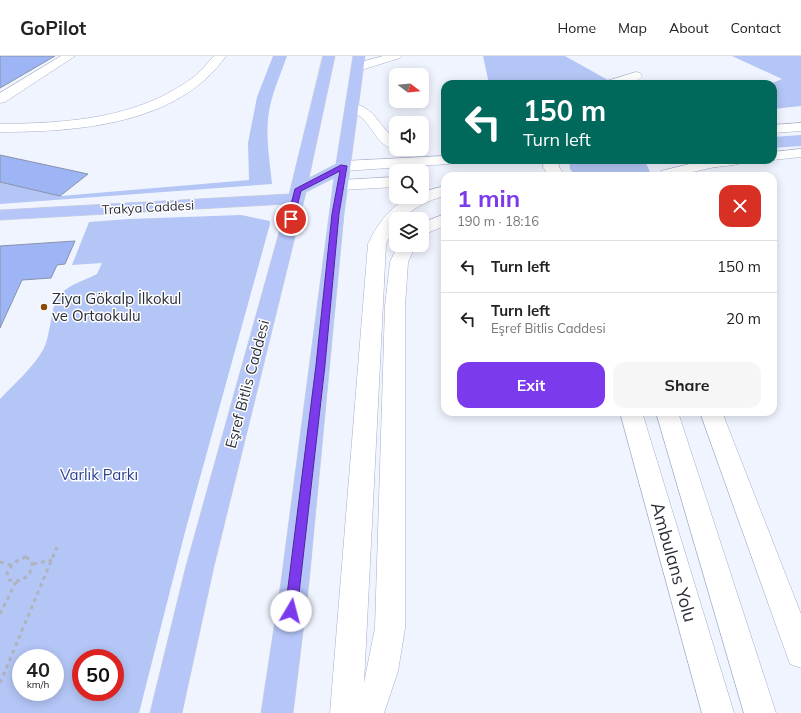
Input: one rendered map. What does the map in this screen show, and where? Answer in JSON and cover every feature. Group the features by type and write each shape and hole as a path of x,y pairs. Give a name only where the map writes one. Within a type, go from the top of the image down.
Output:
{"main road":[{"name":"Eşref Bitlis Caddesi","path":"166,713 200,566 296,198 328,56"},
{"path":"277,713 295,582 336,214 358,61"},
{"path":"296,198 342,176"},
{"name":"Trakya Caddesi","path":"0,215 296,198"}],"lane":[{"path":"0,99 69,56"},
{"path":"0,128 25,128 96,122 148,108 170,97 196,80 208,71 220,56"},
{"path":"358,61 396,56"},
{"path":"624,80 636,76"},
{"path":"352,107 364,113 372,120 377,129 389,140"},
{"path":"777,118 801,116"},
{"path":"777,129 801,126"},
{"path":"777,156 801,153"},
{"path":"429,155 441,158"},
{"path":"342,176 441,161"},
{"path":"664,171 706,164"},
{"path":"342,176 389,181"},
{"path":"346,713 377,244 383,228 397,212 420,198 440,183"},
{"path":"429,227 441,221"},
{"path":"368,713 374,700 384,664 390,628 395,306 399,262 404,252"},
{"name":"Ambulans Yolu","path":"632,416 718,713"},
{"path":"668,416 760,713"},
{"path":"712,416 801,653"}],"path":[{"path":"0,683 57,547"},
{"path":"26,557 32,561 33,564 31,572 24,579 16,582 9,580 7,577 8,570 11,565 18,559 26,557"},
{"path":"33,564 52,560"},
{"path":"0,562 11,565"},
{"path":"0,614 16,582"}],"green space":[{"path":"273,56 287,56 273,95 268,119 268,143 272,184 0,204 0,182 61,196 249,180 248,143 257,97"},
{"path":"483,56 565,56 608,80 488,80"},
{"path":"732,56 801,56 801,106 777,109 777,81 782,79"},
{"path":"801,135 801,146 777,148 777,137"},
{"path":"569,164 646,164 649,172 573,172 570,169"},
{"name":"Varlık Parkı","path":"241,215 270,221 270,224 185,532 139,713 0,713 0,399 30,368 44,348 53,310 60,294 71,286 97,274 102,263 72,265 89,222"}],"building":[{"path":"0,56 55,56 0,88"},
{"path":"0,155 88,174 60,196 0,182"},
{"path":"75,241 65,264 57,265 51,278 22,280 0,328 0,246"}],"place":[{"name":"Ziya Gökalp İlkokul ve Ortaokulu","path":"44,307"}],"route":[{"path":"291,219 298,190 344,166 336,214 291,611"}]}
